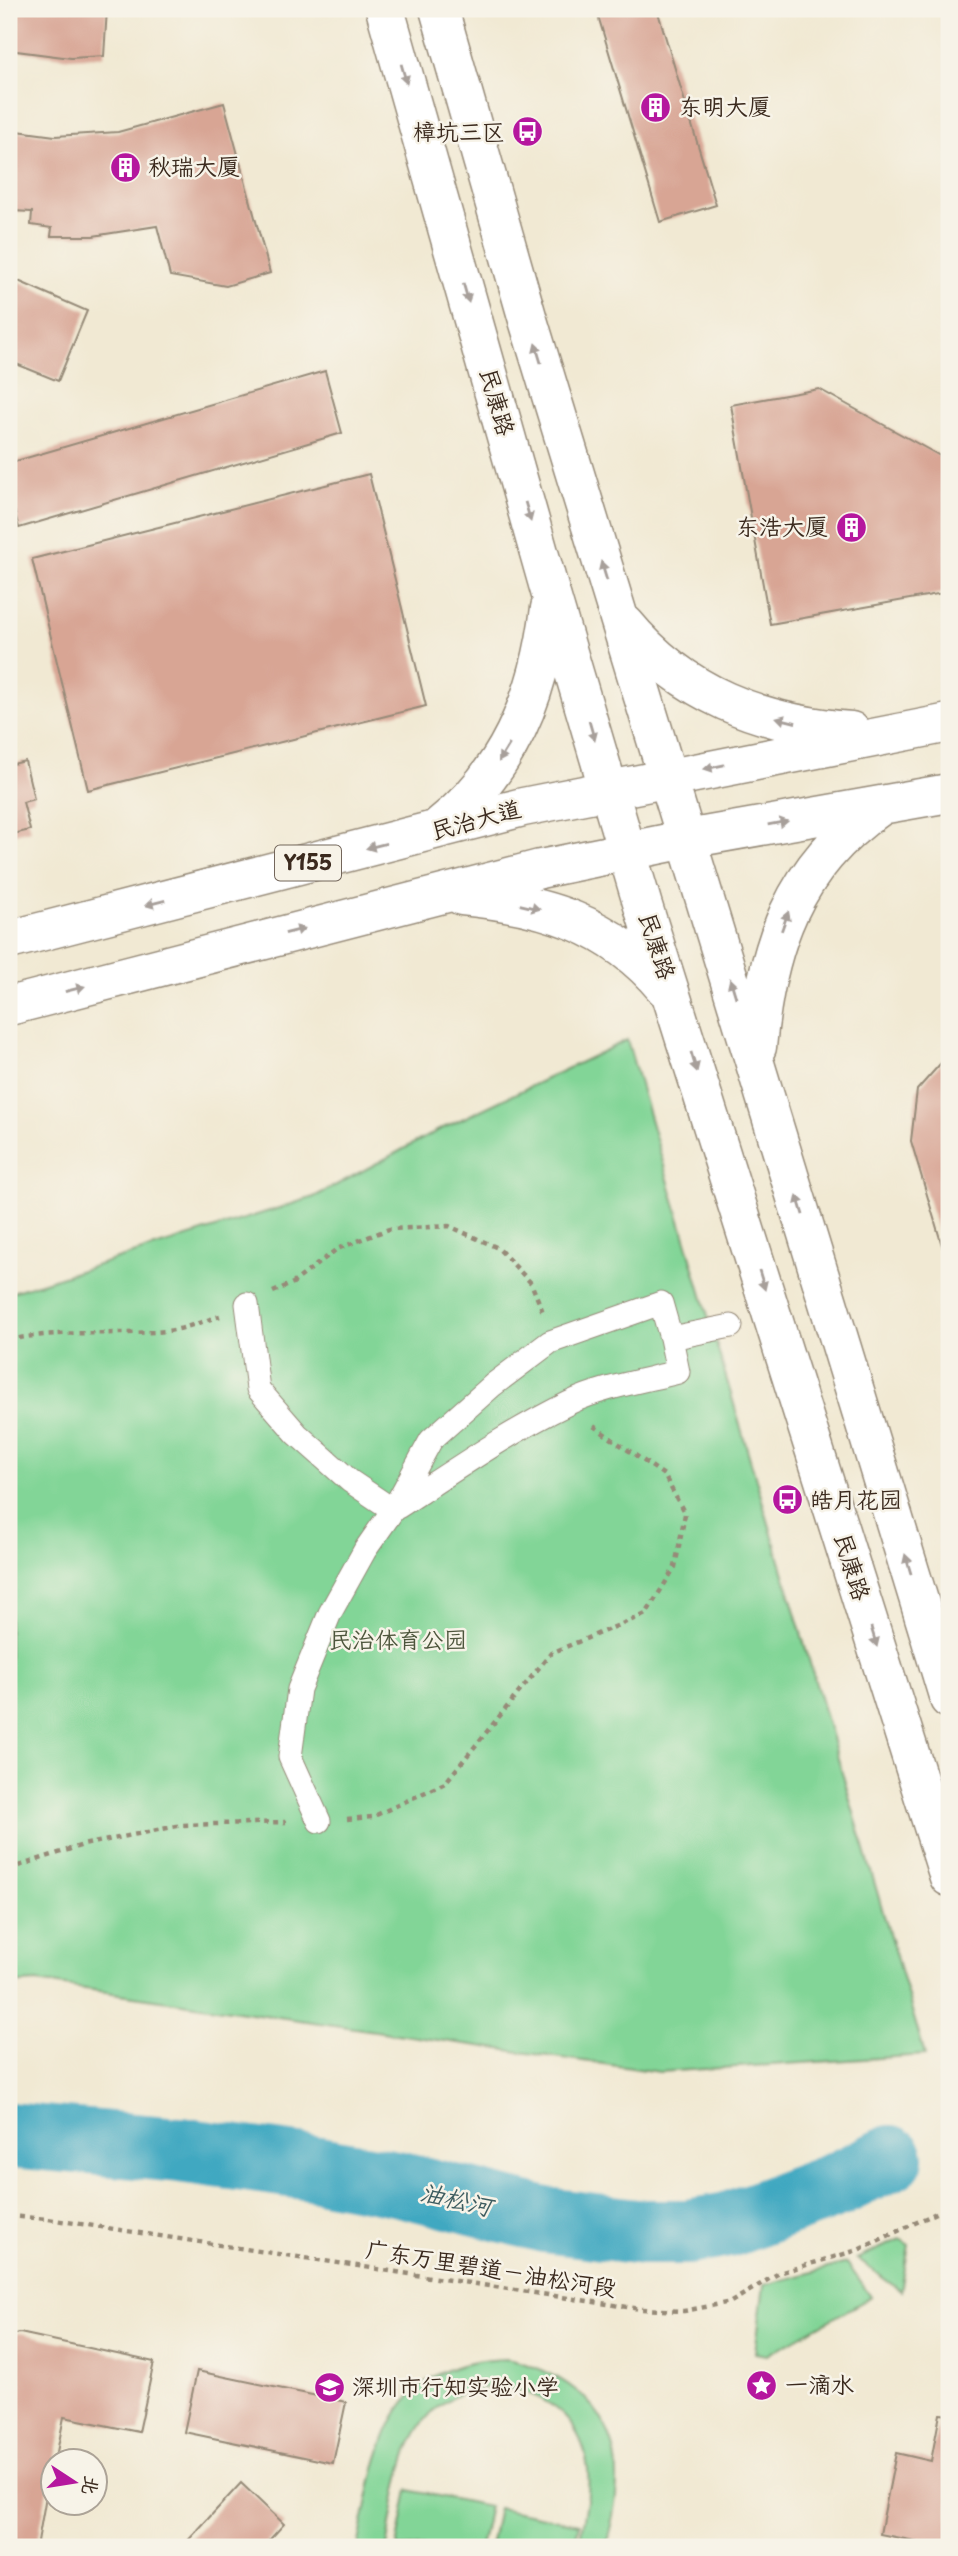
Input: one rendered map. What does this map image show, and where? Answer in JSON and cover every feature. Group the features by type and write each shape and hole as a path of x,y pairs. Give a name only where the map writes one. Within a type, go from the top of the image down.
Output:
{"main road":[{"name":"民康路","path":"385,9 608,789 949,1877"},
{"path":"439,9 528,320 949,1699"},
{"path":"433,831 467,805 514,736 533,694 542,661 551,596"},
{"path":"618,616 649,653 705,692 750,710 804,725 848,731 902,732"},
{"name":"民治大道","path":"9,940 608,789 949,723"},
{"path":"9,1006 439,894 627,850 949,793"},
{"path":"755,1059 760,1005 772,956 790,906 817,863 846,830 883,805"},
{"path":"439,894 513,903 579,922 613,939 646,965 673,997"},
{"path":"784,1351 838,1333"}],"street":[{"path":"319,1821 290,1757 299,1689 330,1614 365,1550 393,1510 431,1440 493,1385 550,1342 661,1303 678,1372 602,1391 569,1403 469,1460 393,1510"},
{"path":"247,1304 258,1389 297,1434 350,1481 393,1510"},
{"path":"671,1338 731,1326"}],"path":[{"path":"9,1340 37,1334 123,1334 171,1330 247,1304 293,1283 337,1249 390,1229 449,1226 498,1248 531,1283 547,1321 550,1342"},
{"path":"9,1869 83,1845 182,1825 372,1817 445,1783 551,1653 646,1614 675,1567 685,1514 664,1475 575,1414 569,1403"},
{"name":"广东万里碧道－油松河段","path":"9,2216 48,2219 641,2309 684,2311 731,2302 779,2273 858,2250 949,2207"}],"green space":[{"name":"民治体育公园","path":"627,1040 925,2055 659,2072 37,1982 9,1984 9,1293 314,1197 437,1131"},
{"path":"900,2239 909,2245 901,2291 857,2259"},
{"path":"847,2263 871,2297 767,2355 755,2353 764,2285"},
{"path":"507,2359 529,2365 568,2385 585,2398 609,2433 615,2454 617,2478 615,2505 606,2547 578,2547 589,2480 586,2457 576,2432 560,2412 539,2398 515,2390 489,2388 464,2393 441,2405 422,2424 402,2467 387,2547 358,2547 382,2446 394,2418 411,2394 435,2376 466,2364"},
{"path":"408,2490 489,2506 480,2547 397,2547"},
{"path":"498,2508 579,2524 574,2547 490,2547"}],"building":[{"path":"9,9 107,9 104,56 71,58 9,50"},
{"name":"东明大厦","path":"596,9 657,9 716,205 660,222"},
{"name":"秋瑞大厦","path":"224,103 270,273 226,286 170,276 157,226 93,236 51,236 52,228 31,225 32,212 13,211 14,199 9,198 9,130 55,136 118,132"},
{"path":"9,277 87,311 58,381 9,361"},
{"path":"325,371 342,433 19,528 9,492 9,463"},
{"name":"东浩大厦","path":"819,389 949,461 949,592 770,624 731,405"},
{"path":"369,474 426,706 88,790 32,559"},
{"path":"25,761 34,799 23,802 30,830 9,835 9,765"},
{"path":"949,1054 949,1269 911,1141 917,1090"},
{"path":"20,2333 154,2362 139,2432 64,2417 58,2448 38,2448 38,2518 42,2518 37,2547 9,2547 9,2335"},
{"path":"197,2371 346,2402 333,2463 184,2432"},
{"path":"940,2414 949,2415 949,2547 913,2547 915,2541 880,2534 896,2453 931,2461"},
{"path":"241,2483 284,2524 263,2547 182,2547"}],"waterway":[{"name":"油松河","path":"9,2135 180,2150 319,2169 401,2184 545,2220 644,2232 688,2232 728,2225 836,2185 891,2158"}],"place":[{"name":"东明大厦","path":"656,107"},
{"name":"樟坑三区","path":"528,132"},
{"name":"秋瑞大厦","path":"125,167"},
{"name":"东浩大厦","path":"851,527"},
{"name":"皓月花园","path":"787,1500"},
{"name":"一滴水","path":"762,2385"},
{"name":"深圳市行知实验小学","path":"329,2387"}]}
